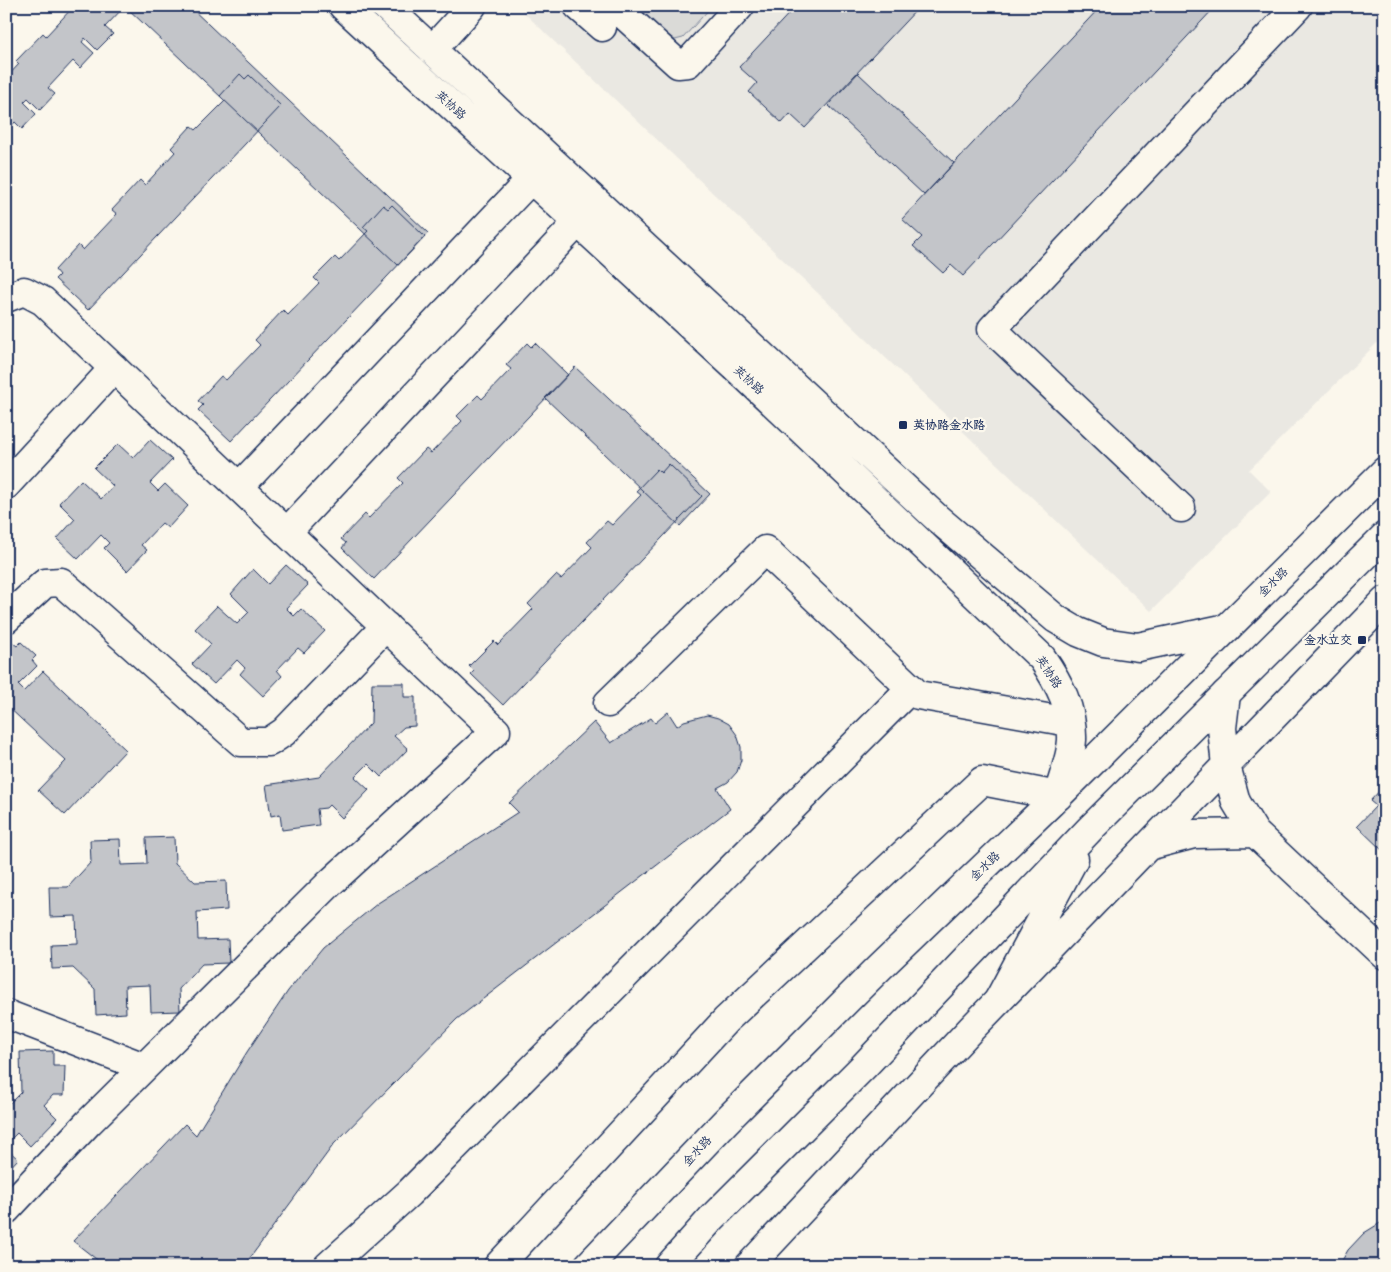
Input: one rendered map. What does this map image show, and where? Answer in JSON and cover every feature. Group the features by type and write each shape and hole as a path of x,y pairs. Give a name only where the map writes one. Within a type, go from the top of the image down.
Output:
{"street":[{"name":"英协路","path":"344,6 746,377 1042,658 1060,686 1072,741 1058,796"},
{"path":"385,6 938,519 1056,619 1078,632 1103,642 1138,647 1227,628"},
{"path":"432,50 472,6"},
{"path":"598,13 678,64 688,63 740,6"},
{"path":"1181,508 992,329 1298,6"},
{"path":"239,487 531,179"},
{"path":"287,532 578,222"},
{"path":"6,1210 144,1068 330,883 496,731 44,301 24,291 8,293"},
{"path":"6,485 114,368"},
{"name":"金水路","path":"588,1266 725,1122 880,966 1058,796 1385,470"},
{"path":"669,1266 711,1219 864,1066 1090,829 1385,536"},
{"path":"608,703 765,550 918,695 1069,722"},
{"path":"11,605 45,583 60,582 241,742 269,742 284,732 386,626"},
{"path":"749,1266 998,1002 1385,601"},
{"path":"328,1266 409,1193 910,688"},
{"path":"1226,694 1222,728 1226,766 1236,802 1255,833 1385,955"},
{"path":"498,1266 726,1020 982,781 1058,796"},
{"path":"998,1002 1090,829"},
{"path":"1148,846 1194,834 1255,833"},
{"path":"6,1014 144,1068"}],"shaded area":[{"path":"517,6 1385,6 1385,335 1249,470 1271,492 1151,611"},
{"path":"638,6 712,6 683,38 675,40 657,27"}],"building":[{"path":"74,6 125,6 105,27 113,34 97,50 85,38 82,42 94,53 80,68 73,61 48,88 55,94 40,110 28,98 24,102 36,114 22,129 15,122 6,132 6,78 19,64 16,61 43,33 46,36"},
{"path":"125,6 189,6 428,233 398,265"},
{"path":"796,6 920,6 805,128 790,114 782,123 749,92 757,83 739,67"},
{"path":"1101,6 1216,6 963,276 951,265 943,273 913,246 922,237 902,219"},
{"path":"858,73 954,163 924,195 828,105"},
{"path":"240,74 245,79 249,75 281,106 88,310 55,279 59,275 55,270 78,245 83,250 117,214 112,210 140,180 145,185 175,152 171,148 191,126 196,130 225,101 220,96"},
{"path":"383,205 388,209 392,205 425,237 231,441 198,410 203,405 198,401 221,376 226,380 260,345 255,340 283,310 288,315 319,283 314,278 335,257 339,261 368,231 363,227"},
{"path":"527,343 531,347 535,343 568,375 374,579 342,548 346,543 341,539 365,514 369,518 403,483 398,478 426,449 431,453 462,421 457,416 478,395 482,399 511,369 506,365"},
{"path":"575,367 710,494 680,526 545,398"},
{"path":"150,440 172,460 150,483 158,491 165,484 188,506 168,528 162,523 141,545 147,550 127,571 104,548 109,543 101,535 78,559 57,539 75,519 59,503 81,480 101,499 113,486 94,468 118,444 133,458"},
{"path":"669,464 702,496 503,705 471,674 474,671 469,666 494,641 498,645 533,609 528,604 556,575 561,579 592,547 587,542 607,521 612,525 641,495 636,491 657,469 661,473"},
{"path":"286,565 308,585 286,608 294,616 301,609 325,631 304,653 298,648 277,670 282,676 263,696 240,674 245,668 237,660 214,684 192,664 211,644 195,629 217,606 237,624 249,612 231,594 253,569 268,584"},
{"path":"12,642 17,646 21,642 36,656 32,660 37,666 18,685 24,691 43,671 126,750 65,815 38,790 66,761 6,705 6,648"},
{"path":"372,683 404,683 404,697 415,697 415,726 404,727 394,736 408,749 381,777 368,764 355,777 369,790 342,818 329,805 326,808 317,809 319,825 282,830 280,814 271,816 266,785 319,777 371,723"},
{"path":"668,712 677,726 684,721 707,715 729,724 737,735 741,747 741,760 737,772 728,782 717,788 730,809 457,1019 334,1144 244,1266 105,1266 73,1241 185,1124 196,1135 247,1052 288,991 323,948 378,903 518,812 509,803 594,722 611,743 651,718 655,723"},
{"path":"1385,785 1385,853 1357,826 1376,806 1370,801"},
{"path":"174,837 175,863 195,882 226,881 227,910 197,912 198,940 228,939 229,963 202,964 179,989 180,1011 151,1012 150,985 125,986 126,1013 96,1015 95,989 73,968 52,969 51,945 77,944 76,916 50,917 49,887 68,887 91,862 90,840 120,839 121,865 147,864 146,838"},
{"path":"53,1051 53,1066 65,1066 64,1095 53,1095 44,1105 57,1118 30,1146 17,1133 6,1144 6,1107 21,1092 20,1052"},
{"path":"6,1148 18,1159 6,1172"},
{"path":"1385,1220 1385,1266 1339,1266 1348,1250 1364,1233"}],"place":[{"name":"英协路金水路","path":"903,425"},
{"name":"金水立交","path":"1362,640"}]}
